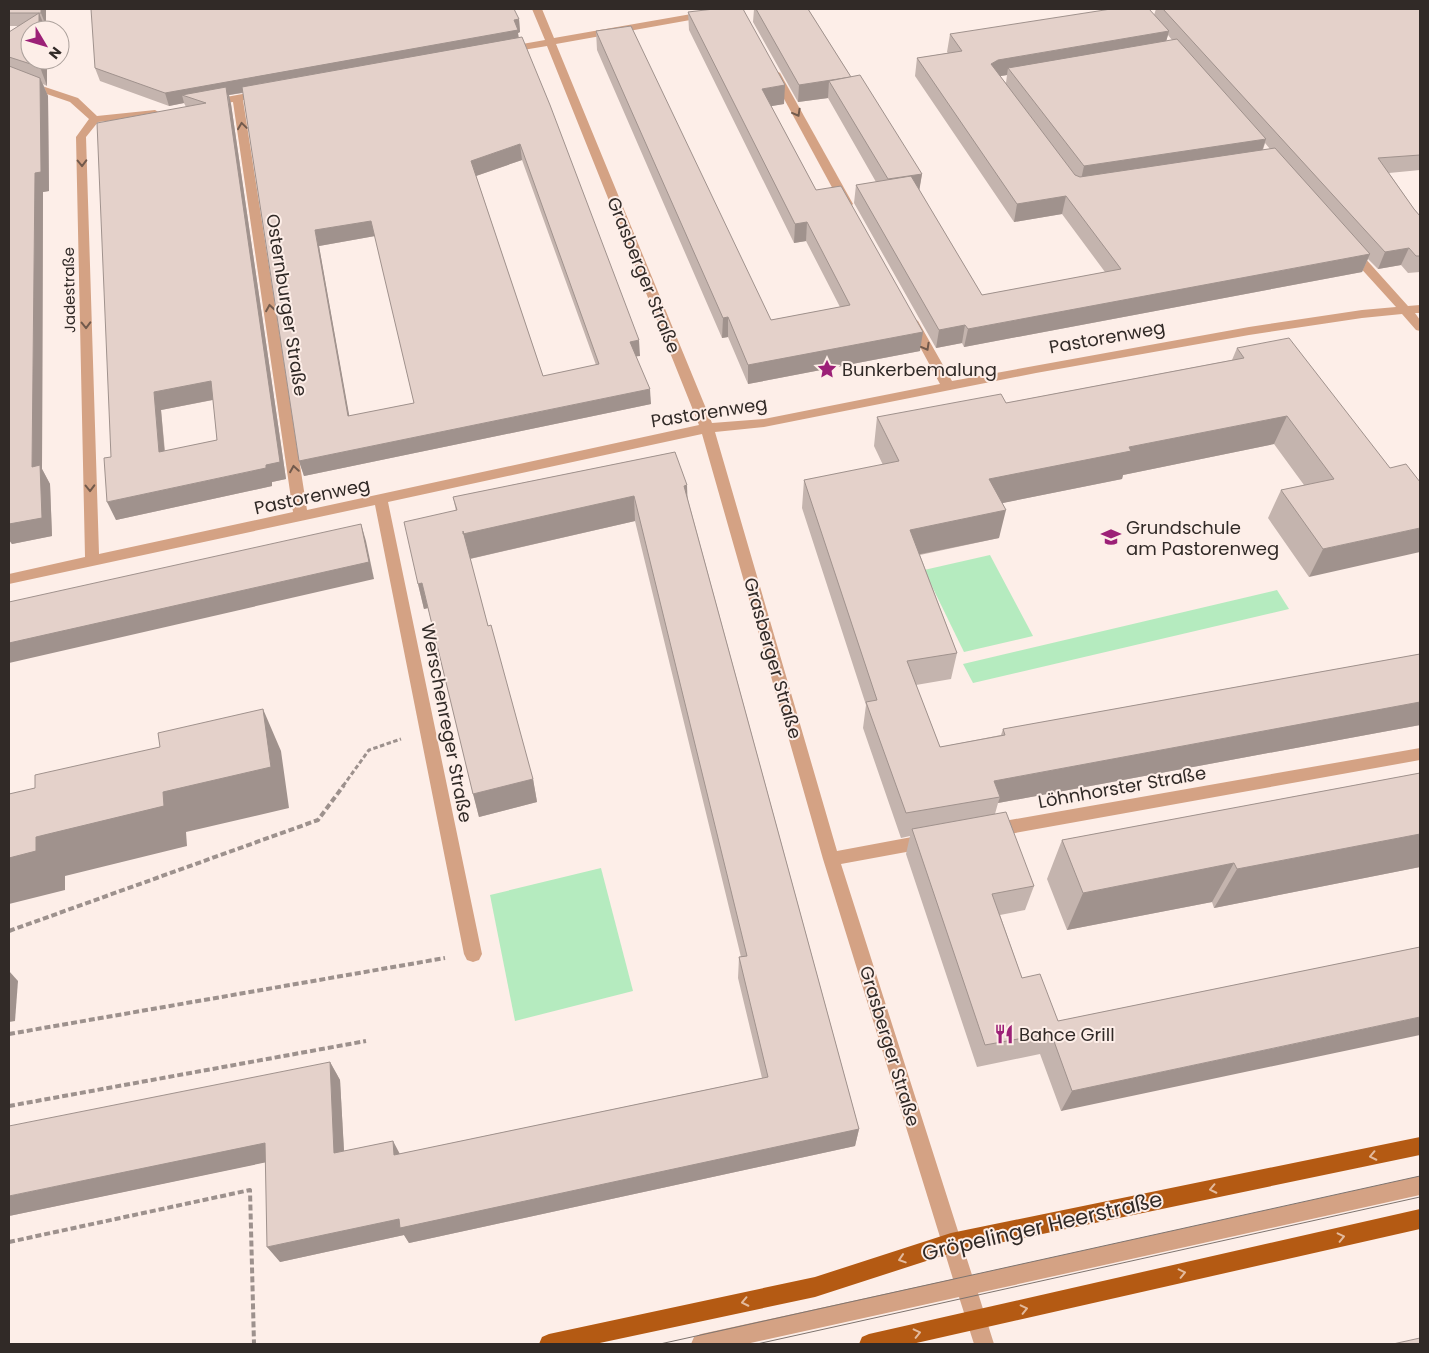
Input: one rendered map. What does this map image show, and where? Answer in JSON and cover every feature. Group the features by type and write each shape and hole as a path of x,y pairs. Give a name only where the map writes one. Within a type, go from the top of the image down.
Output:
{"main road":[{"name":"Gröpelinger Heerstraße","path":"550,1344 815,1287 951,1243 1420,1146"},
{"path":"869,1344 1420,1218"}],"street":[{"name":"Grasberger Straße","path":"537,9 707,428 831,858 984,1344"},
{"path":"494,52 735,9"},
{"path":"768,60 853,214"},
{"path":"9,78 74,100 95,119 141,116 170,110"},
{"path":"199,105 276,91"},
{"name":"Osternburger Straße","path":"238,98 301,517"},
{"name":"Jadestraße","path":"92,561 81,137 95,119"},
{"path":"1344,242 1420,327"},
{"path":"905,308 948,386"},
{"name":"Pastorenweg","path":"9,579 707,428 764,422 1249,331 1362,314 1420,309"},
{"name":"Werschenreger Straße","path":"381,500 473,954"},
{"name":"Löhnhorster Straße","path":"978,832 1420,754"},
{"path":"831,858 939,839"},
{"path":"702,1344 1420,1186"}],"path":[{"path":"9,931 318,820 369,750 428,730"},
{"path":"9,1034 473,954"},
{"path":"9,1106 366,1041"},
{"path":"9,1242 250,1190 254,1344"}],"green space":[{"path":"990,555 1033,636 964,652 924,570"},
{"path":"1277,590 1289,609 973,683 963,664"},
{"path":"601,868 633,991 515,1021 490,895"}],"building":[{"path":"9,9 41,9 41,13 9,13"},
{"path":"91,9 514,9 519,19 514,20 518,30 165,93 95,68"},
{"path":"714,9 743,9 785,85 762,89 816,190 841,186 923,332 748,365 728,317 723,318 596,31 631,26 771,320 850,305 807,222 795,224 688,12"},
{"path":"756,9 808,9 851,77 799,85"},
{"path":"1111,9 1149,9 1169,31 998,60 991,64 1075,175 1080,177 1275,148 1370,254 968,329 965,325 939,330 856,185 911,176 982,295 1121,269 1066,196 1017,204 917,58 962,51 950,34"},
{"path":"1163,9 1420,9 1420,155 1378,158 1420,216 1420,256 1416,256 1409,248 1385,252"},
{"path":"39,13 39,20 28,20"},
{"path":"20,25 20,61 9,57 9,32"},
{"path":"522,37 550,105 639,340 630,342 650,389 299,461 242,87","holes":["520,144 599,364 543,376 471,161","371,221 414,403 348,416 315,230"]},
{"path":"1177,39 1266,139 1084,166 1008,68"},
{"path":"9,66 40,78 41,172 35,173 32,467 40,465 42,518 9,524"},
{"path":"860,75 922,174 888,179 829,81"},
{"path":"226,87 280,462 266,465 266,468 107,502 104,458 111,457 97,123 206,103 182,95","holes":["211,381 217,440 159,452 154,392"]},
{"path":"1289,338 1390,468 1406,464 1420,482 1420,528 1323,549 1281,490 1334,479 1287,416 1129,447 1131,451 989,479 1006,510 910,530 957,653 907,661 940,747 1005,735 1003,729 1420,654 1420,702 994,781 1000,797 906,813 866,702 877,700 804,480 899,461 877,417 1001,394 1006,403 1244,358 1237,348"},
{"path":"675,452 687,485 684,486 859,1129 400,1228 399,1219 267,1247 265,1143 9,1196 9,1126 330,1062 334,1153 393,1141 394,1155 768,1077 739,957 747,956 634,496 464,534 488,626 491,625 533,779 473,794 422,583 418,584 404,522 457,510 453,497"},
{"path":"361,524 369,562 9,643 9,602"},
{"path":"263,709 271,767 163,792 164,806 36,837 36,851 9,858 9,794 35,788 35,775 160,747 158,733"},
{"path":"1420,773 1420,834 1237,869 1234,863 1083,893 1062,840"},
{"path":"1006,812 1034,886 992,894 1022,978 1040,974 1058,1021 1420,947 1420,1017 1072,1091 1051,1033 985,1045 912,829"},
{"path":"1420,1338 1420,1344 1393,1344"}],"tram line":[{"path":"660,1344 1420,1176"},
{"path":"757,1344 1420,1197"}],"place":[{"name":"Bunkerbemalung","path":"827,369"},
{"name":"Grundschule am Pastorenweg","path":"1111,537"},
{"name":"Bahce Grill","path":"1004,1034"}]}
